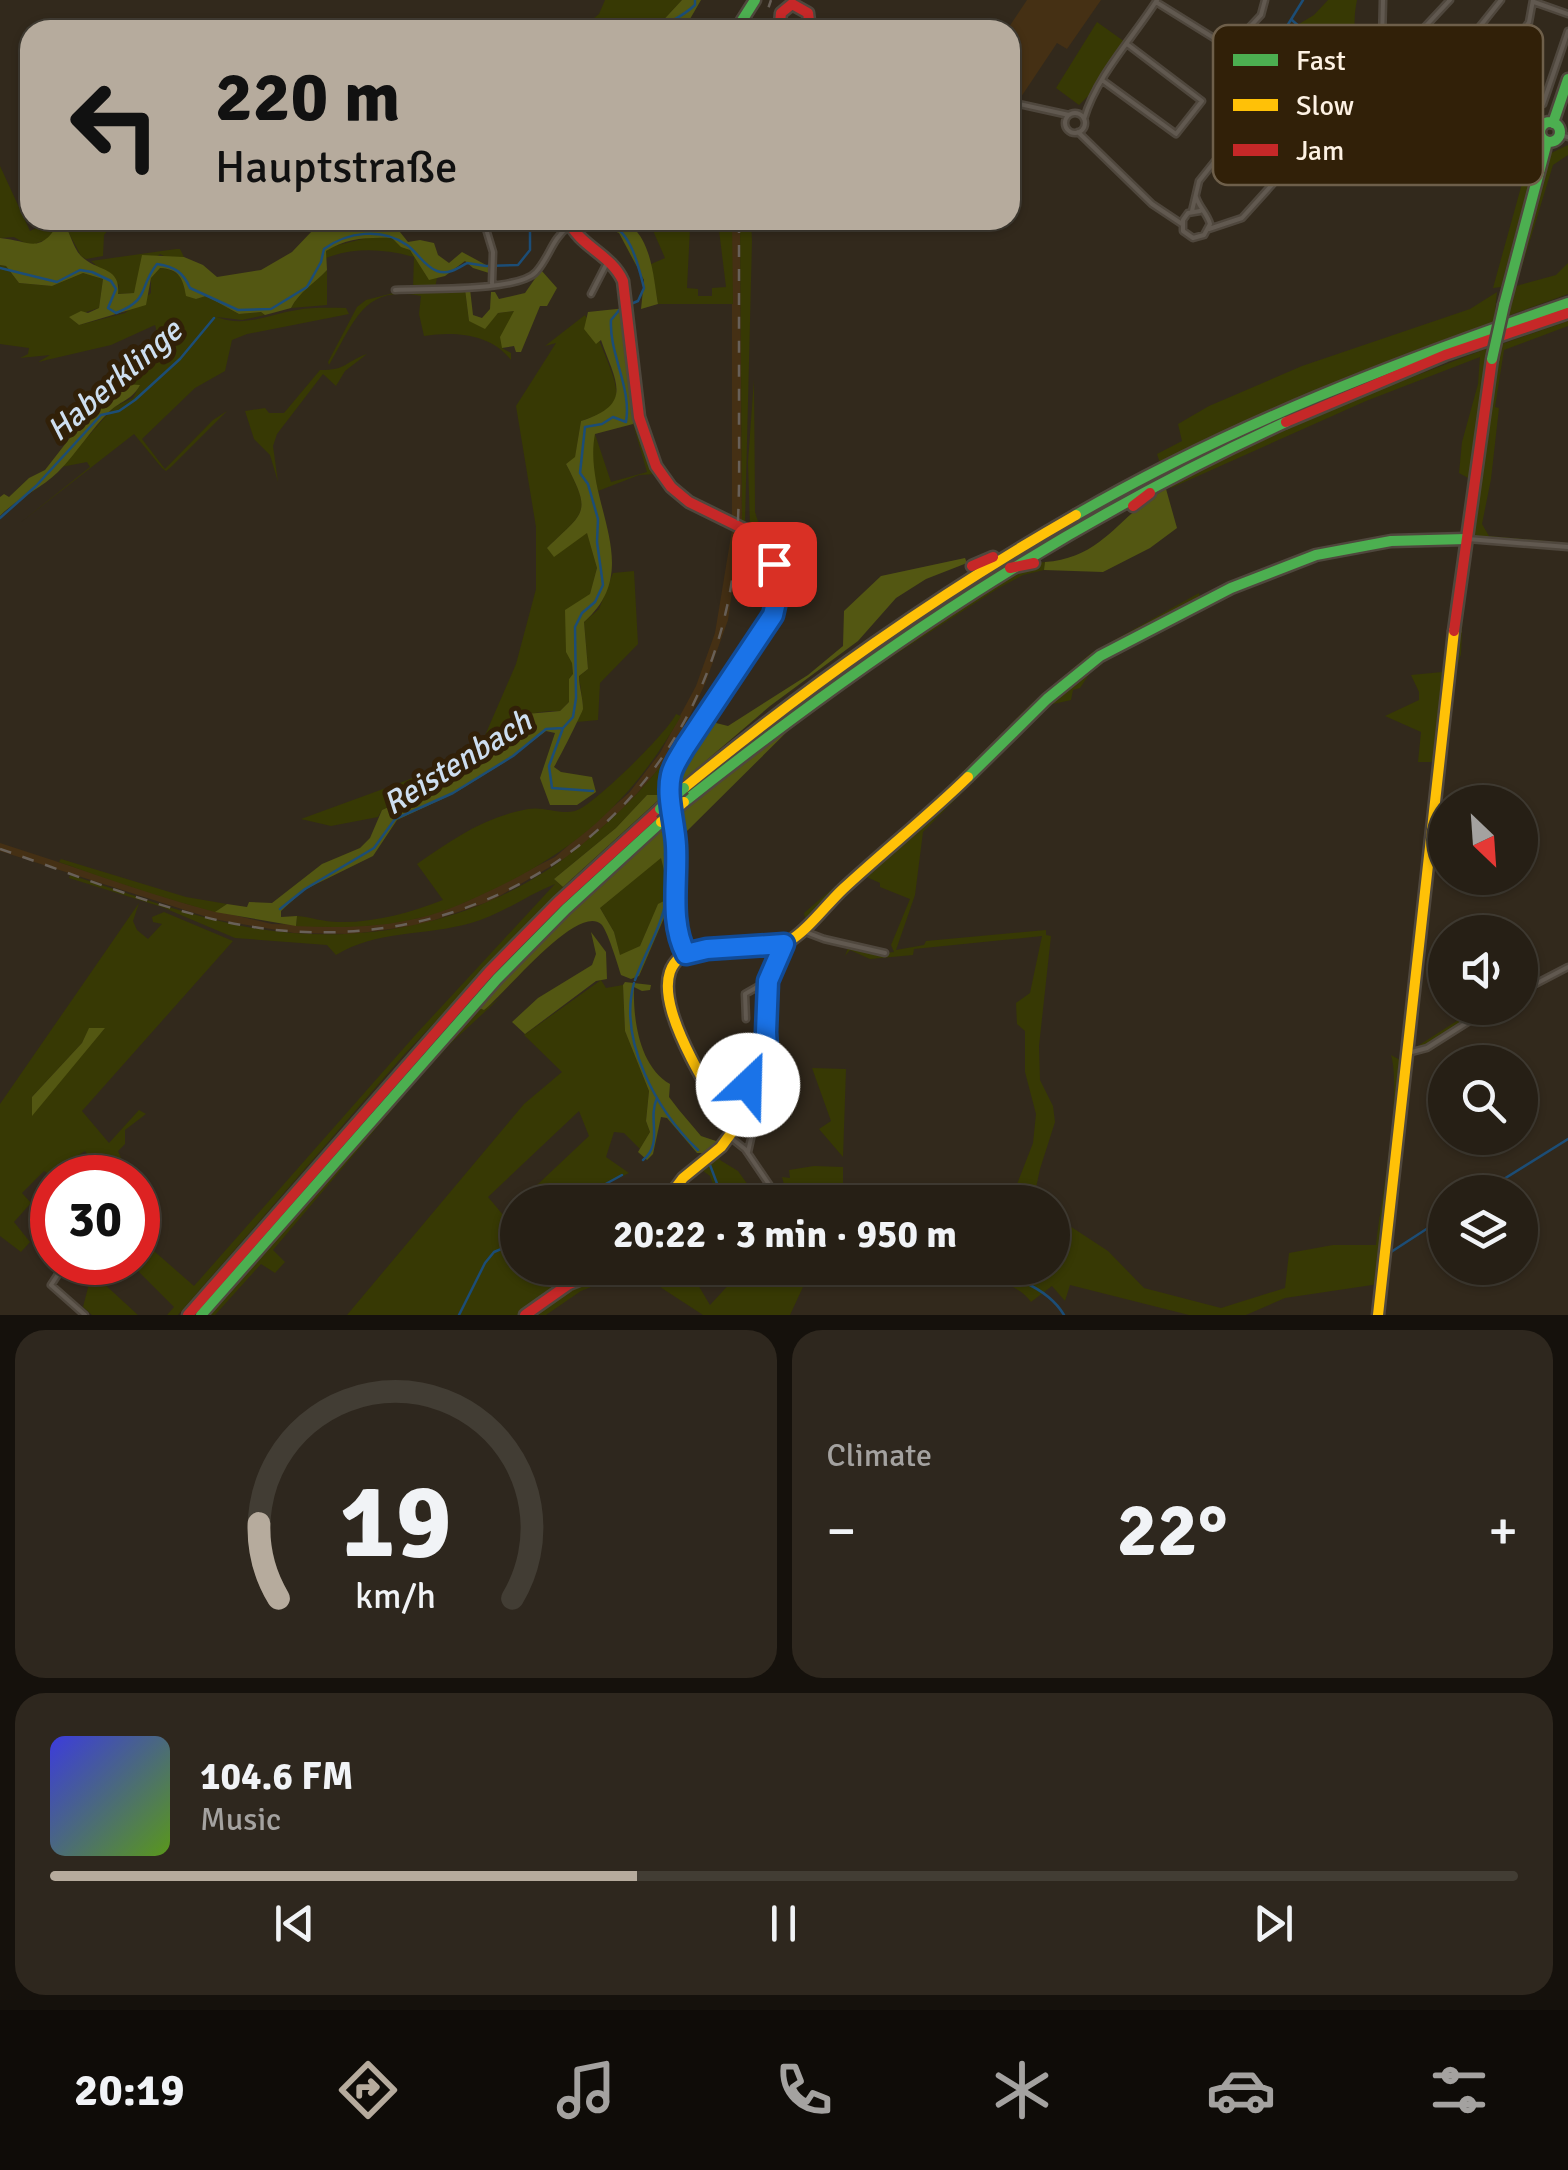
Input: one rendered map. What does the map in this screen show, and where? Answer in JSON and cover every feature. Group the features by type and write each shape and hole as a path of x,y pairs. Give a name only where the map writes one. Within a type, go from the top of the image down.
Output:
{"main road":[{"path":"781,20 784,9 804,3"},
{"path":"1553,123 1568,80"},
{"path":"1543,125 1553,123 1564,136 1554,142 1543,139"},
{"path":"1543,157 1547,142"},
{"path":"1378,1315 1466,538 1492,358 1536,185"},
{"path":"573,230 609,258 621,275 643,434 654,464 682,497 743,526 759,538 777,574 773,615 685,747 670,780 676,848 675,903 686,954"},
{"path":"188,1315 489,972 558,902 756,728 852,657 1013,550 1164,467 1260,421 1424,353 1568,303"},
{"path":"201,1315 496,979 566,909 684,802 774,728 877,652 1002,570 1156,484 1335,398 1568,313"},
{"path":"1133,506 1156,484"},
{"path":"676,1185 730,1137 729,1124 666,1001 668,974 686,954 784,944 934,811 1056,690 1100,656 1231,588 1316,554 1391,542 1466,538"},
{"path":"972,566 1013,550"},
{"path":"1002,570 1034,563"},
{"path":"852,657 869,634"},
{"path":"525,1315 568,1285"}],"street":[{"path":"1252,25 1261,15 1265,0"},
{"path":"1382,25 1383,0"},
{"path":"1427,25 1450,0"},
{"path":"1481,25 1501,0"},
{"path":"1090,141 1084,127 1088,104 1157,1 1213,37"},
{"path":"1526,25 1534,1 1568,14"},
{"path":"1543,104 1568,30"},
{"path":"1102,80 1176,134 1202,101 1128,44"},
{"path":"1020,104 1053,110 1068,118"},
{"path":"1068,118 1088,104"},
{"path":"1077,113 1084,119"},
{"path":"1068,118 1069,130 1090,141 1121,175 1182,224"},
{"path":"1078,132 1084,127"},
{"path":"1209,220 1204,236 1193,238 1184,232 1182,224 1192,211 1198,181 1213,163"},
{"path":"1209,229 1242,218 1271,185"},
{"path":"1196,197 1200,212 1224,225"},
{"path":"1192,211 1200,212"},
{"path":"1168,216 1185,216"},
{"path":"486,230 494,252 492,285"},
{"path":"394,290 492,285 535,274 564,230"},
{"path":"591,294 609,258"},
{"path":"1466,538 1568,547"},
{"path":"800,930 885,953"},
{"path":"748,1152 752,1134 748,1085 768,1065 768,981 784,944"},
{"path":"1538,983 1568,967"},
{"path":"746,1019 745,994 768,981"},
{"path":"1407,1054 1427,1048 1463,1025"},
{"path":"730,1137 748,1152 770,1185"},
{"path":"52,1285 85,1315"}],"shaded area":[{"path":"605,0 682,0 663,20 592,20"},
{"path":"682,0 701,0 690,19 663,20"},
{"path":"1027,0 1101,0 1067,49 1057,43 1021,97 1020,20 1014,20"},
{"path":"1328,0 1357,0 1355,25 1299,24"},
{"path":"1097,22 1125,42 1079,105 1056,88"},
{"path":"1568,145 1568,155 1553,165 1516,286 1556,275 1568,263 1568,294 1505,317 1538,185 1543,185 1549,154"},
{"path":"0,166 20,209 20,230 55,230 50,238 30,246 14,237 0,238"},
{"path":"1522,185 1529,185 1501,287 1493,288"},
{"path":"67,230 108,230 104,235 103,256 81,256"},
{"path":"68,230 81,256 116,278 118,294 134,293 142,255 184,257 203,265 217,277 261,270 292,252 315,230 398,230 408,242 434,243 438,255 449,263 462,252 488,266 489,273 465,261 445,276 429,280 410,250 392,238 358,239 326,251 327,270 291,308 265,315 239,314 206,296 186,296 179,276 160,268 151,278 146,305 79,325 69,317 99,308 103,279 83,273 52,286 19,283 6,266 0,265 0,238 34,244 53,231"},
{"path":"612,230 636,230 643,241 658,304 641,309 644,280 619,233"},
{"path":"653,230 690,230 687,288 698,289 698,296 712,296 712,288 726,287 719,230 732,230 733,304 658,304 651,264 665,258"},
{"path":"732,230 740,230 742,520 732,518"},
{"path":"740,230 751,230 745,522"},
{"path":"370,237 392,238 409,250 417,258 429,279 437,278 435,288 413,288 414,257 370,250 326,258 331,247"},
{"path":"180,249 184,257 160,254 140,272 134,293 117,294 119,285 91,261"},
{"path":"0,265 6,266 19,283 52,286 83,273 103,279 99,308 70,317 79,325 125,313 151,293 151,278 159,268 179,275 184,289 196,299 206,296 239,314 265,315 242,320 217,317 227,320 247,321 315,308 346,308 349,314 232,340 225,371 195,388 142,439 165,469 227,411 171,467 166,471 162,468 134,434 20,523 90,467 87,462 61,467 114,407 133,398 139,386 123,384 151,359 157,335 155,325 111,345 38,362 50,355 20,358 28,354 29,348 0,344"},
{"path":"327,270 327,305 291,308 302,292"},
{"path":"541,270 557,288 547,306 540,306 521,352 516,352 514,346 502,348 500,337 514,311 498,313 485,329 469,321 465,289 470,289 473,315 482,318 490,309 491,292 499,299 525,293"},
{"path":"465,289 469,321 488,323 498,313 515,311 502,348 511,353 511,360 503,351 472,336 424,336 419,314 421,296 401,294 373,301 363,310 329,365 357,307 366,300 401,291"},
{"path":"1497,292 1494,322 1367,371 1160,463 1157,454 1182,441 1178,424 1209,406 1302,366 1470,309"},
{"path":"626,308 637,410 633,424 595,434 593,459 612,556 610,579 602,601 584,622 588,669 579,676 583,709 554,767 561,772 592,777 596,792 577,805 550,805 540,778 555,733 546,731 453,794 397,820 373,856 304,890 281,911 281,917 297,916 296,926 215,912 227,904 247,907 249,902 272,903 322,864 360,848 370,838 382,810 450,780 497,750 515,715 560,711 569,702 569,679 573,674 566,652 565,610 590,594 597,568 587,533 554,557 547,548 580,511 579,493 566,464 575,457 581,421 609,407 615,399 615,379 601,340 596,344 584,329 588,312"},
{"path":"585,315 609,365 616,395 610,407 581,421 575,458 566,464 579,493 580,511 547,548 587,532 597,568 572,663 569,702 560,711 541,712 519,720 481,762 382,810 378,817 331,826 301,819 405,781 469,753 483,740 516,664 536,589 536,527 516,406 556,343 545,346"},
{"path":"1568,321 1568,326 1504,350 1495,407 1499,408 1491,479 1482,524 1489,536 1568,543 1568,547 1474,540 1443,785 1438,785 1478,445 1499,345"},
{"path":"1488,348 1470,479 1459,473 1480,357 1366,401 1171,488 1168,484 1347,402"},
{"path":"367,354 345,371 336,386 323,374 277,434 273,446 278,482 270,455 254,439 245,411 265,408 269,413 284,413 320,370 341,367"},
{"path":"754,379 755,512 785,565 790,592 785,611 763,651 708,721 778,609 780,588 775,565 750,527 748,462"},
{"path":"123,384 140,385 103,418 58,472 0,516 0,497 9,497 29,478 45,470 87,416"},
{"path":"637,410 644,446 658,474 639,475 598,491 590,456 595,434 611,482 647,472 633,424"},
{"path":"1166,489 1177,528 1150,548 1103,572 1044,570 1045,562 1066,559 1098,543"},
{"path":"733,524 741,528 728,620 705,684 658,770 624,808 574,853 491,901 420,925 353,934 294,933 213,919 0,851 0,843 187,904 272,924 365,926 419,918 465,902 555,857 629,793 660,753 696,686 715,633"},
{"path":"965,558 967,563 926,579 896,598 858,641 770,706 673,789 674,771 708,721 728,726 808,675 843,646 844,611 881,576"},
{"path":"1045,562 1044,570 1023,575 997,589 809,710 676,816 847,678 993,584 1034,563"},
{"path":"634,571 638,644 600,683 598,720 577,722 583,705 579,676 588,669 584,622 599,609 613,573"},
{"path":"1199,593 1202,603 1086,668 1090,673 1080,688 1073,690 1071,700 1049,705 923,832 915,895 896,950 924,945 926,941 1046,930 1046,935 1051,936 1039,1046 1040,1080 1053,1106 1055,1122 1037,1185 1017,1185 1033,1143 1036,1114 1025,1072 1025,1031 1017,1024 1016,1003 1030,993 1042,936 914,949 913,955 870,959 850,950 845,956 849,945 894,952 891,945 910,899 860,874 806,923 804,913 926,808 1031,704 1091,653"},
{"path":"1411,675 1447,675 1438,762 1418,762 1421,732 1385,716 1419,700"},
{"path":"809,710 685,833 681,844 685,870 680,873 676,816"},
{"path":"676,714 681,716 663,745 625,795 580,836 528,871 459,905 419,918 389,924 296,926 297,916 333,922 365,921 443,900 417,864 497,817 528,809 569,812 584,806 660,736"},
{"path":"688,720 698,725 675,757 664,795 647,795 616,828 554,879 563,887 403,1056 178,1315 167,1315 174,1307 152,1285 160,1285 160,1256 194,1286 418,1032 555,884 482,919 384,937 336,955 327,945 235,938 162,907 69,878 70,875 235,925 304,934 393,929 478,906 557,864 620,811 669,753"},
{"path":"647,795 664,795 563,887 554,879 616,828"},
{"path":"668,823 670,853 674,856 674,910 667,911 639,976 631,979 621,975 603,927 590,921 559,938 484,1010 477,1007 588,895","holes":["661,858 667,883 666,900 658,904 640,946 620,955 614,932 600,908"]},
{"path":"661,857 667,883 666,901 658,905 640,946 620,956 614,932 600,908"},
{"path":"61,859 186,897 227,904 215,912 59,862"},
{"path":"1428,873 1430,895 1413,1049 1450,1025 1463,1025 1427,1048 1407,1053"},
{"path":"139,903 133,921 148,939 162,924 153,922 152,917 164,912 233,941 82,1111 109,1143 139,1110 146,1114 125,1130 120,1155 87,1155 85,1151 79,1155 30,1155 30,1185 22,1193 30,1204 14,1222 30,1242 21,1252 0,1236 0,1104","holes":["89,1029 104,1029 32,1114 32,1097 82,1043"]},
{"path":"591,932 606,952 607,979 596,981 525,1034 512,1022 538,998 592,965 596,954"},
{"path":"601,980 606,988 623,985 625,1031 649,1091 646,1121 650,1132 640,1149 624,1133 614,1132 606,1157 629,1173 604,1185 537,1185 589,1136 579,1111 488,1197 500,1211 500,1285 596,1285 546,1315 347,1315 524,1104 562,1072 524,1035"},
{"path":"625,982 651,985 650,990 642,991 634,987 640,1041 651,1066 670,1084 669,1097 679,1110 701,1136 719,1142 706,1153 697,1153 667,1118 661,1117 653,1154 647,1160 638,1152 650,1132 646,1121 649,1091 625,1031"},
{"path":"501,997 418,1079 273,1250 285,1262 275,1273 261,1264 215,1315 207,1315 477,1007 484,1010"},
{"path":"89,1028 105,1028 32,1116 32,1097 82,1043"},
{"path":"1391,1055 1404,1062 1379,1284 1285,1298 1246,1315 1189,1315 1070,1285 1070,1226 1108,1251 1144,1288 1221,1308 1285,1288 1289,1253 1333,1245 1376,1245 1392,1120"},
{"path":"812,1068 846,1069 843,1157 819,1129 831,1121"},
{"path":"717,1149 720,1160 738,1171 748,1185 713,1185 710,1176 695,1165"},
{"path":"843,1167 843,1185 784,1185 782,1177 790,1178 789,1170"},
{"path":"89,1285 105,1285 138,1315 92,1315 83,1307"},
{"path":"657,1285 698,1285 710,1305 728,1285 803,1285 790,1315 703,1315"},
{"path":"1006,1285 1070,1285 1065,1301 1052,1286 1031,1302"}],"waterway":[{"path":"673,20 695,5 695,0"},
{"path":"1288,25 1303,0"},
{"path":"1292,20 1298,25"},
{"path":"0,268 57,282 80,270 92,272 111,281 116,289 108,308 116,313 139,298 157,264 178,271 190,288 238,310 271,309 307,287 324,249 343,239 365,234 397,239 441,272 467,263 518,265 530,250 530,230"},
{"path":"593,791 552,788 549,766 563,728 573,717 575,627 603,585 598,519 588,484 580,473 585,427 613,417 626,422 626,396 613,346 611,320 621,308 638,301 644,288 632,249 618,230"},
{"name":"Haberklinge","path":"0,518 36,486 101,415 119,411 135,400 180,359 214,318"},
{"name":"Reistenbach","path":"280,909 305,889 374,848 395,819 453,793 513,756 546,729 563,728"},
{"path":"635,980 665,907 665,854"},
{"path":"634,983 630,1005 636,1051 668,1116 698,1150"},
{"path":"643,1160 653,1146 657,1098"},
{"path":"1510,1175 1568,1139"},
{"path":"710,1165 718,1185"},
{"path":"604,1185 622,1175"},
{"path":"1391,1252 1428,1228"},
{"path":"459,1315 485,1263 500,1250"},
{"path":"1030,1285 1047,1296 1064,1315"}],"railway":[{"path":"764,20 771,0"},
{"path":"0,849 195,915 260,928 343,932 422,921 495,896 562,858 620,808 669,748 705,677 729,597 738,507 739,230"}],"traffic: fast":[{"path":"742,20 755,0"},
{"path":"1553,123 1568,79"},
{"path":"1543,125 1554,123 1560,132"},
{"path":"1543,139 1554,141 1560,132"},
{"path":"1543,157 1547,142"},
{"path":"1504,305 1536,185"},
{"path":"1076,515 1194,452 1317,397 1568,303"},
{"path":"1492,359 1504,305"},
{"path":"684,802 828,693 973,593 1125,503 1286,422"},
{"path":"968,777 1047,699 1100,656 1231,588 1316,555 1391,541 1466,539"},
{"path":"660,809 684,788"},
{"path":"201,1315 497,979 661,822"}],"traffic: slow":[{"path":"684,788 874,643 1076,515"},
{"path":"1378,1315 1454,631"},
{"path":"678,1185 721,1147 732,1132 694,1063 670,1005 668,980 676,961 698,950 769,948 788,942 968,777"},
{"path":"661,822 684,802"}],"traffic: jam":[{"path":"780,20 781,13 792,4 808,13 809,20"},
{"path":"574,230 611,264 623,281 639,417 656,466 671,487 689,502 764,543 774,560 778,583 773,615 673,768 671,800"},
{"path":"1286,422 1445,355 1568,313"},
{"path":"1454,631 1492,359"},
{"path":"1133,506 1150,493"},
{"path":"972,566 993,557"},
{"path":"1010,568 1034,563"},
{"path":"188,1315 489,972 558,902 660,809"},
{"path":"672,813 674,902 686,954"},
{"path":"525,1315 568,1285"}],"route":[{"path":"748,1085 768,1065 768,981 784,944 686,954 675,903 676,848 669,788 673,768 685,747 773,615 778,593 774,564"}]}
